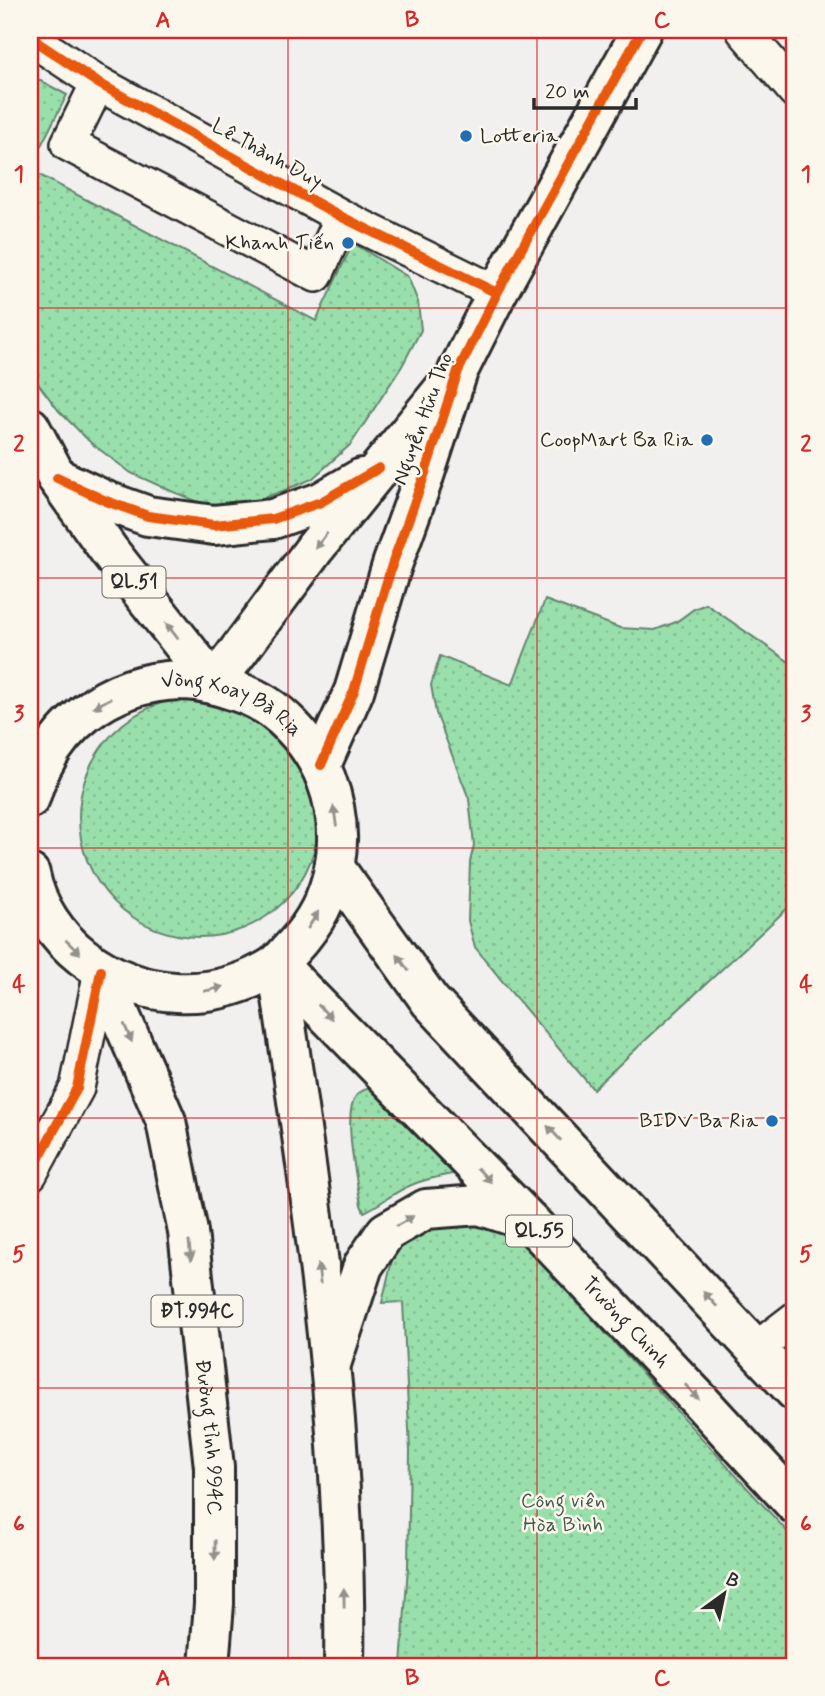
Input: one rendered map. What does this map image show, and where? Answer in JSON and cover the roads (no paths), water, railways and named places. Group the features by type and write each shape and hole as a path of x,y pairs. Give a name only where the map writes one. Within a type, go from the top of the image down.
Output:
{"main road":[{"name":"Nguyễn Hữu Thọ","path":"321,765 354,691 392,565 458,371 497,293 642,30"},
{"name":"Nguyễn Hữu Thọ","path":"214,684 316,548 458,371"},
{"name":"QL.51","path":"30,427 57,478 110,552 214,684"},
{"path":"57,478 106,501 148,516 215,525 273,519 321,502 379,468"},
{"name":"Vòng Xoay Bà Rịa","path":"30,798 35,779 49,751 69,727 93,707 121,692 152,683 183,680 214,684 247,695 276,713 301,737 321,765 333,798 338,833 335,868 323,904 303,937 277,964 243,981 208,991 171,993 135,985 101,971 71,948 48,918 30,874"},
{"path":"335,868 430,1001 795,1391"},
{"path":"277,964 331,1364 342,1510 344,1666"},
{"name":"Trường Chinh","path":"277,964 530,1222 795,1504"},
{"name":"Đường tỉnh 994C","path":"101,971 166,1121 188,1232 214,1467 214,1604 209,1666"},
{"path":"331,1364 363,1266 386,1232 426,1209 479,1205 530,1222"}],"street":[{"path":"743,30 795,91"},
{"name":"Lê Thành Duy","path":"43,34 98,83 342,217 497,293"},
{"path":"98,83 68,144 316,275 342,217"},
{"path":"30,1174 77,1088 101,971"},
{"path":"756,1349 795,1320"}],"place":[{"name":"Lotteria","path":"466,136"},
{"name":"Khanh Tiến","path":"348,243"},
{"name":"CoopMart Ba Ria","path":"707,440"},
{"name":"BIDV Ba Ria","path":"772,1121"}],"park label":[{"name":"Công viên Hòa Bình","path":"563,1513"}]}
